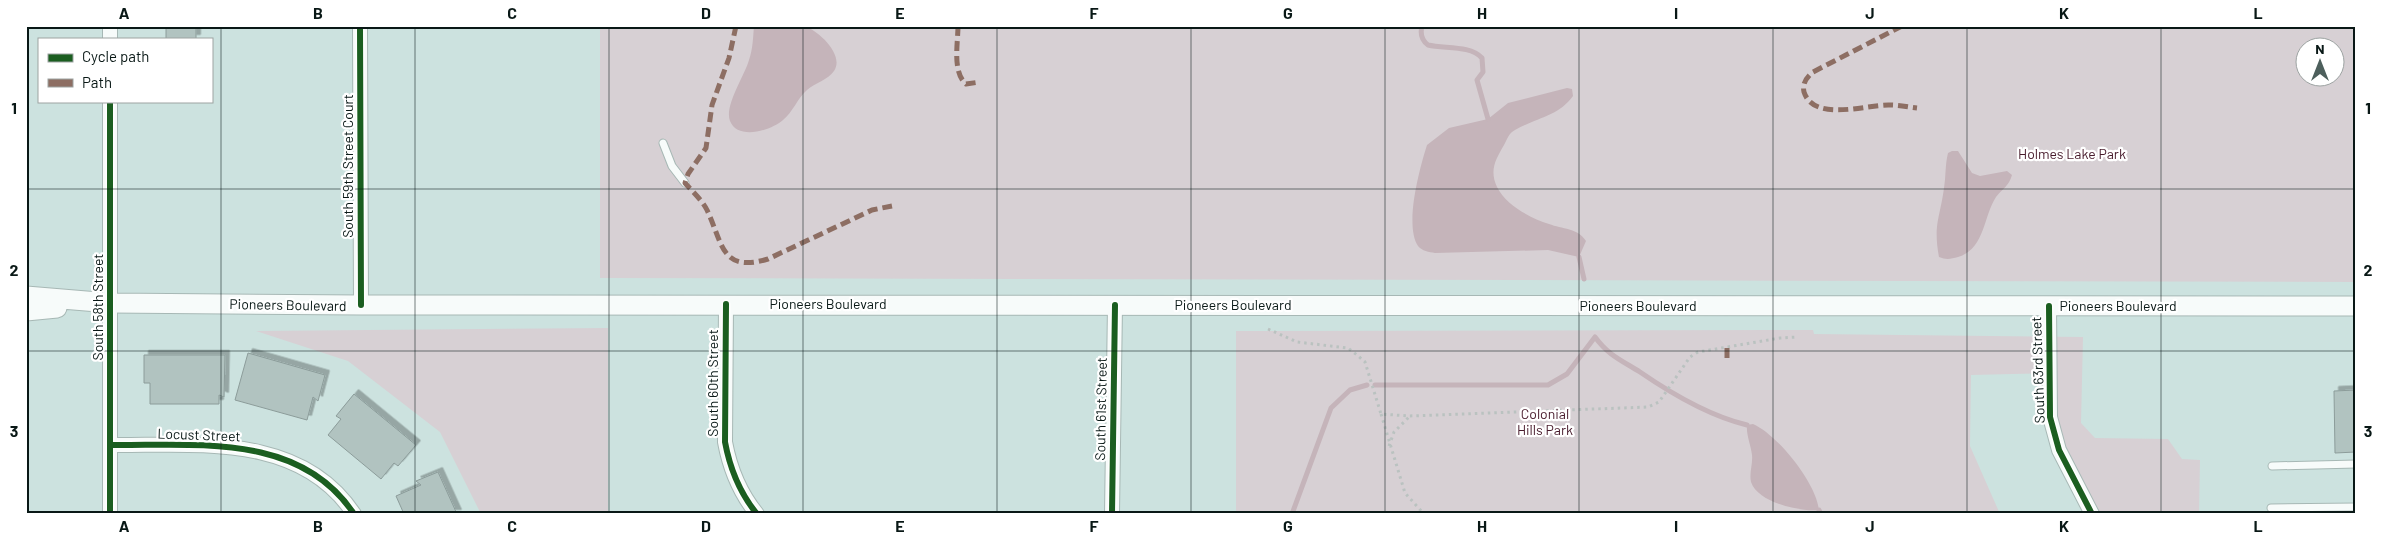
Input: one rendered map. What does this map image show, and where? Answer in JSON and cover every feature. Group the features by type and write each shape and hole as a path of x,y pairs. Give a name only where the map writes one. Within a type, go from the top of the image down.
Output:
{"main road":[{"name":"Pioneers Boulevard","path":"26,296 110,303 361,305 2356,306"},
{"name":"Pioneers Boulevard","path":"26,311 110,303"}],"street":[{"name":"South 59th Street Court","path":"360,26 361,305"},
{"name":"South 58th Street","path":"110,102 110,514"},
{"name":"South 60th Street","path":"726,304 725,442 728,462 738,486 758,514"},
{"name":"South 61st Street","path":"1112,514 1115,305"},
{"name":"South 63rd Street","path":"2049,306 2050,417 2059,450 2092,514"},
{"name":"Locust Street","path":"110,445 227,447 270,453 298,464 324,480 354,514"}],"lane":[{"path":"663,143 672,166 685,183"},
{"path":"2272,466 2356,464"},
{"path":"2271,508 2356,508"}],"path":[{"path":"1268,329 1297,342 1348,348 1364,362 1405,493 1424,514"},
{"path":"1380,414 1409,416 1648,407 1655,405 1690,356 1698,352 1780,338 1796,338"},
{"path":"1389,446 1394,432 1409,416"}],"green space":[{"name":"Holmes Lake Park","path":"600,26 2356,26 2356,282 600,278"},
{"path":"608,328 608,514 481,514 440,432 348,361 256,331"},
{"name":"Colonial Hills Park","path":"1813,330 1814,334 2083,337 2081,423 2095,438 2168,439 2182,459 2200,460 2199,514 2092,514 2059,450 2049,373 1971,375 1970,446 2000,514 1236,514 1236,331"}],"shaded area":[{"path":"793,25 810,28 823,38 833,51 836,65 834,71 810,88 790,113 778,124 764,130 747,132 740,131 734,127 729,115 732,99 750,56 754,26"},
{"path":"1567,88 1572,89 1573,96 1561,108 1515,130 1509,135 1496,160 1494,175 1501,194 1519,210 1554,226 1574,231 1583,237 1586,241 1579,257 1548,250 1435,253 1420,248 1414,237 1413,211 1417,181 1427,145 1449,128 1488,119 1508,103"},
{"path":"1958,151 1972,173 1980,176 2007,171 2012,175 2007,185 1996,197 1974,247 1958,257 1946,259 1939,257 1937,229 1947,157 1948,153"},
{"path":"1753,424 1773,438 1794,461 1811,487 1819,510 1791,508 1781,505 1762,496 1755,489 1751,482 1752,455 1747,429 1747,425"}],"building":[{"path":"166,26 196,26 196,38 166,38"},
{"path":"248,353 325,375 318,401 313,397 307,420 235,400"},
{"path":"144,355 225,355 224,397 219,395 219,404 150,404 150,383 144,383"},
{"path":"2356,390 2356,452 2335,453 2334,391"},
{"path":"354,394 416,445 398,466 394,463 381,479 328,435 341,419 336,416"},
{"path":"438,472 457,514 404,514 396,496 421,485 416,481"}],"waterway":[{"path":"1422,26 1422,37 1428,45 1464,49 1482,58 1483,72 1477,80 1488,119"},
{"path":"1579,257 1584,279"},
{"path":"1375,385 1548,385 1567,374 1595,337 1605,349 1616,357 1678,396 1719,416 1747,425"},
{"path":"1292,514 1331,408 1350,390 1367,385"},
{"path":"1819,510 1821,514"}],"marked path":[{"path":"736,26 729,58 712,105 706,148 688,174 685,183 705,206 721,244 732,259 741,262 768,259 872,210 892,206"},
{"path":"958,26 957,65 959,72 966,84 980,82"},
{"path":"1902,26 1813,72 1805,80 1804,92 1810,101 1819,107 1830,109 1856,109 1880,105 1917,108"},
{"path":"1727,348 1727,359"}],"cycle path":[{"path":"360,26 361,305"},
{"path":"110,102 110,514"},
{"path":"726,304 725,442 736,480 757,514"},
{"path":"1112,514 1115,305"},
{"path":"2049,306 2050,417 2059,450 2092,514"},
{"path":"110,445 210,446 244,449 275,456 305,469 331,488 354,514"}]}
